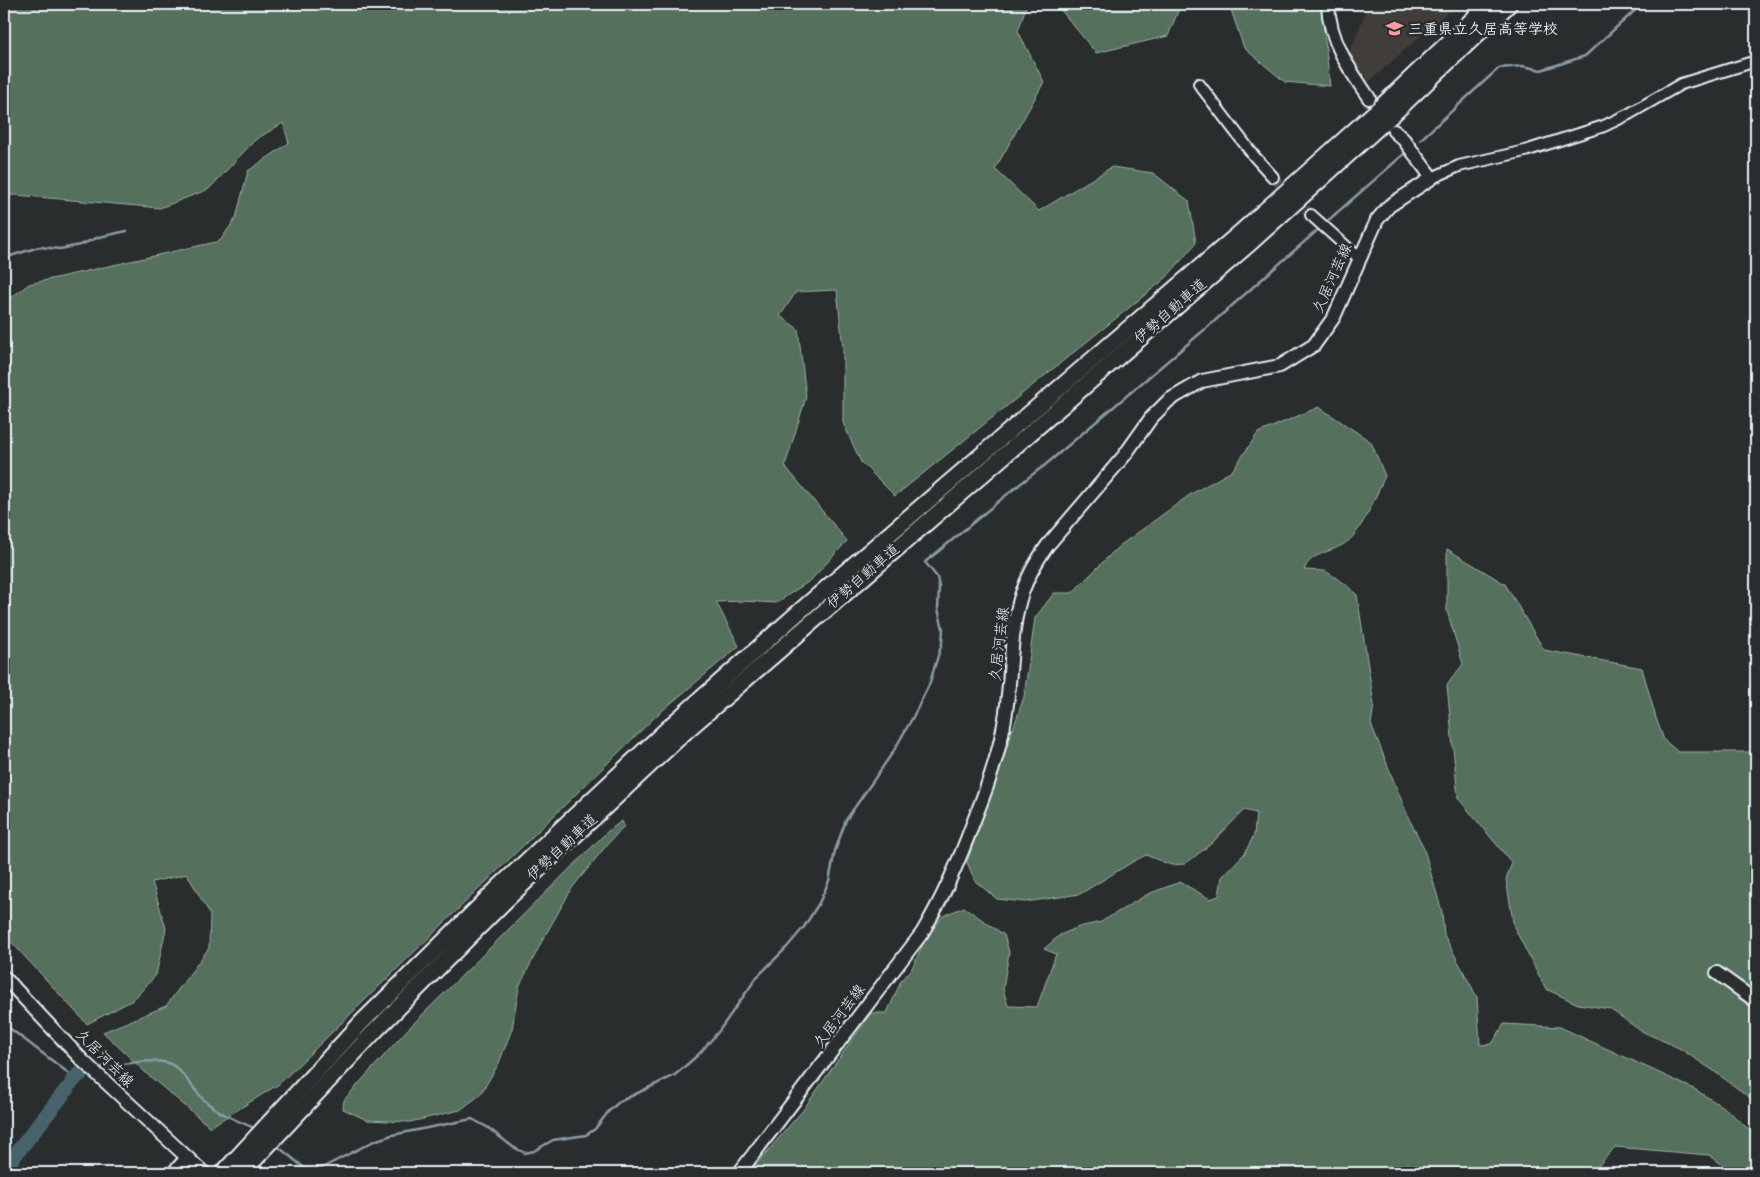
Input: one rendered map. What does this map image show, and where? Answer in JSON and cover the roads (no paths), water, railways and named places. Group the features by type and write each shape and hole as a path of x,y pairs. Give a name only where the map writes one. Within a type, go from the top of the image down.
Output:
{"highway":[{"name":"伊勢自動車道","path":"242,1173 274,1127 363,1021 497,889 678,720 801,611 1241,232 1384,104 1489,4"},
{"name":"伊勢自動車道","path":"223,1173 374,1032 507,899 687,730 1250,243 1509,4"}],"main road":[{"path":"1328,4 1336,45 1346,64 1369,98"},
{"path":"1394,131 1404,140 1432,178"},
{"name":"久居河芸線","path":"739,1173 922,933 936,910 954,872 993,768 1004,726 1018,610 1022,593 1033,567 1047,546 1124,456 1151,418 1169,400 1202,381 1280,366 1310,349 1334,317 1377,220 1389,206 1432,178"},
{"path":"1717,973 1756,1001"},
{"name":"久居河芸線","path":"4,976 83,1061 204,1173"},
{"path":"173,1173 188,1158"}],"street":[{"path":"1432,178 1460,166 1525,151 1604,126 1681,84 1756,61"},
{"path":"1199,84 1254,156 1273,177"},
{"path":"1311,215 1359,258"}],"waterway":[{"path":"1420,140 1499,68 1523,66 1541,70 1585,56 1642,4"},
{"path":"1324,224 1404,154"},
{"path":"276,1145 307,1170 316,1171 374,1141 392,1135 472,1119 525,1153 534,1151 553,1140 586,1135 595,1129 619,1102 675,1075 699,1054 719,1031 757,977 804,927 819,903 829,881 835,851 846,820 893,752 929,685 942,643 943,629 938,609 939,587 937,577 925,562 1013,489 1044,466 1210,325 1320,228"},
{"path":"4,258 39,247 60,249 80,245 99,237 127,231"},
{"path":"4,1024 75,1078"},
{"path":"102,1067 145,1062 168,1063 178,1069 199,1095 209,1104 228,1116 257,1129"},
{"path":"72,1082 81,1074"},
{"path":"4,1169 67,1089"}],"tunnel":[{"path":"1273,177 1311,215"}],"place":[{"name":"三重県立久居高等学校","path":"1394,29"}]}
